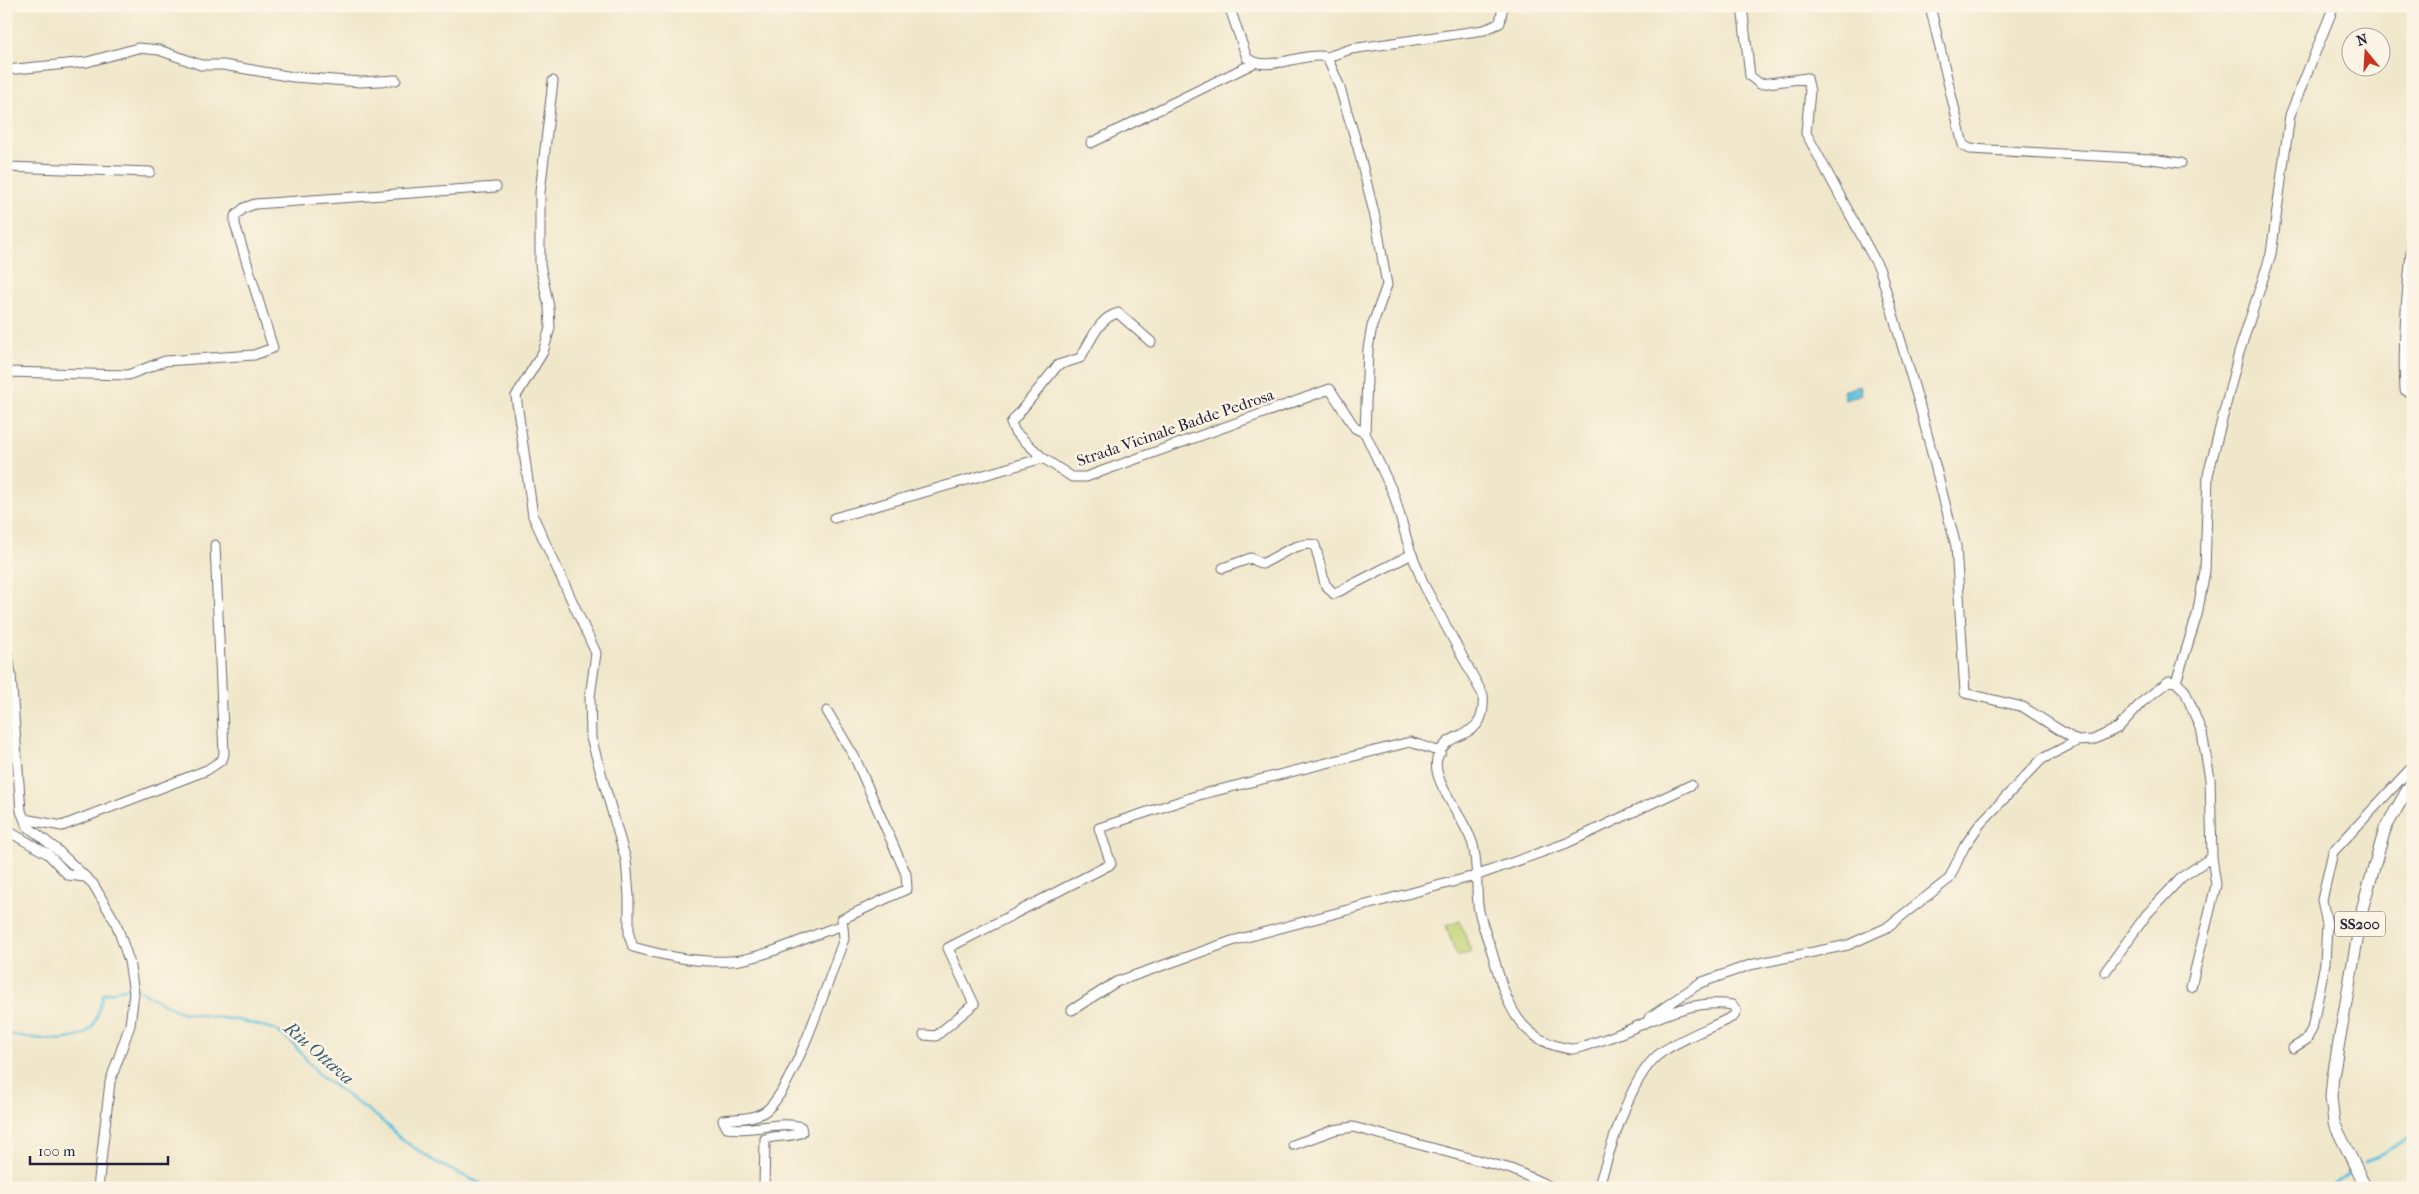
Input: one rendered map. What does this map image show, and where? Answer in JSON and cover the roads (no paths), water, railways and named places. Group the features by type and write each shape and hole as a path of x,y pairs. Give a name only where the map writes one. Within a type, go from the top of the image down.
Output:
{"main road":[{"name":"SS200","path":"2366,1188 2351,1162 2332,1113 2334,1076 2363,906 2385,829 2413,780"}],"street":[{"path":"1229,6 1247,58 1254,63 1263,64 1318,55 1327,58 1351,49 1484,30 1500,23 1503,6"},
{"path":"1742,6 1750,76 1760,84 1807,78 1810,91 1806,133 1880,270 1919,403 1956,546 1965,693 2023,707 2077,741"},
{"path":"1930,6 1963,145 1970,149 2151,159 2181,163"},
{"path":"2176,682 2198,615 2205,570 2208,475 2239,352 2271,254 2290,115 2334,6"},
{"path":"6,70 87,62 138,48 159,50 201,65 223,65 293,77 362,82 396,80"},
{"path":"1327,58 1339,85 1358,148 1376,221 1388,285 1372,326 1368,348 1365,433 1394,495 1412,554 1424,585 1483,695 1485,713 1476,727 1446,743 1437,760 1437,778 1466,826 1473,845 1478,875 1478,906 1503,990 1516,1019 1537,1039 1572,1049 1614,1037 1645,1021 1700,983 1750,965 1848,945 1886,928 1949,879 1964,847 1980,824 2042,759 2077,741 2093,740 2118,728 2159,686 2169,681 2176,682 2185,691 2202,733 2210,779 2212,857 2216,885 2190,987"},
{"path":"1091,143 1254,63"},
{"path":"553,81 540,192 540,265 549,307 550,328 542,352 516,396 533,516 596,654 590,697 591,738 626,860 629,896 629,935 633,947 681,960 732,961 767,952 837,926 843,927"},
{"path":"6,167 150,172"},
{"path":"6,372 128,375 165,361 254,355 273,348 235,224 236,216 244,208 255,204 496,187"},
{"path":"2413,232 2407,291 2404,374 2405,390 2413,394"},
{"path":"1043,458 1015,432 1011,423 1058,365 1080,358 1098,327 1110,315 1118,312 1151,342"},
{"name":"Strada Vicinale Badde Pedrosa","path":"1043,458 1072,477 1086,477 1330,388 1355,428 1365,433"},
{"path":"834,518 1043,458"},
{"path":"1222,568 1251,558 1262,564 1308,543 1315,545 1325,584 1334,594 1412,554"},
{"path":"24,819 62,826 207,770 222,760 224,754 215,545"},
{"path":"6,655 8,656 11,675 21,811 24,819 27,826 55,848 93,884 116,922 129,962 134,992 130,1025 110,1082 98,1188"},
{"path":"764,1188 765,1139 774,1136 794,1136 802,1132 801,1127 792,1124 738,1130 727,1128 722,1120 750,1118 763,1112 775,1103 811,1026 844,939 842,919 907,889 906,874 855,758 827,710"},
{"path":"924,1035 936,1036 974,1004 948,948 1111,864 1099,828 1195,796 1410,742 1441,752"},
{"path":"2293,1048 2306,1040 2312,1029 2325,963 2327,924 2322,900 2333,852 2413,766"},
{"path":"1072,1010 1116,982 1232,941 1478,875 1571,841 1690,785"},
{"path":"6,830 48,854 68,874 85,876"},
{"path":"2105,972 2147,914 2182,877 2212,857"},
{"path":"1598,1188 1624,1112 1646,1067 1661,1052 1734,1016 1736,1010 1732,1005 1717,1002 1691,1007 1645,1021"},
{"path":"1293,1145 1334,1130 1353,1127 1511,1169 1554,1188"}],"water":[{"path":"1860,386 1862,394 1845,400 1843,391"}],"waterway":[{"name":"Riu Ottava","path":"6,1034 52,1040 76,1037 92,1027 104,994 128,988"},
{"name":"Riu Ottava","path":"140,991 180,1012 237,1020 274,1029 291,1041 320,1076 379,1118 401,1139 439,1164 490,1188"},
{"name":"Riu Ottava","path":"2364,1163 2408,1139 2413,1134"},
{"name":"Riu Ottava","path":"2328,1188 2351,1171"}]}
